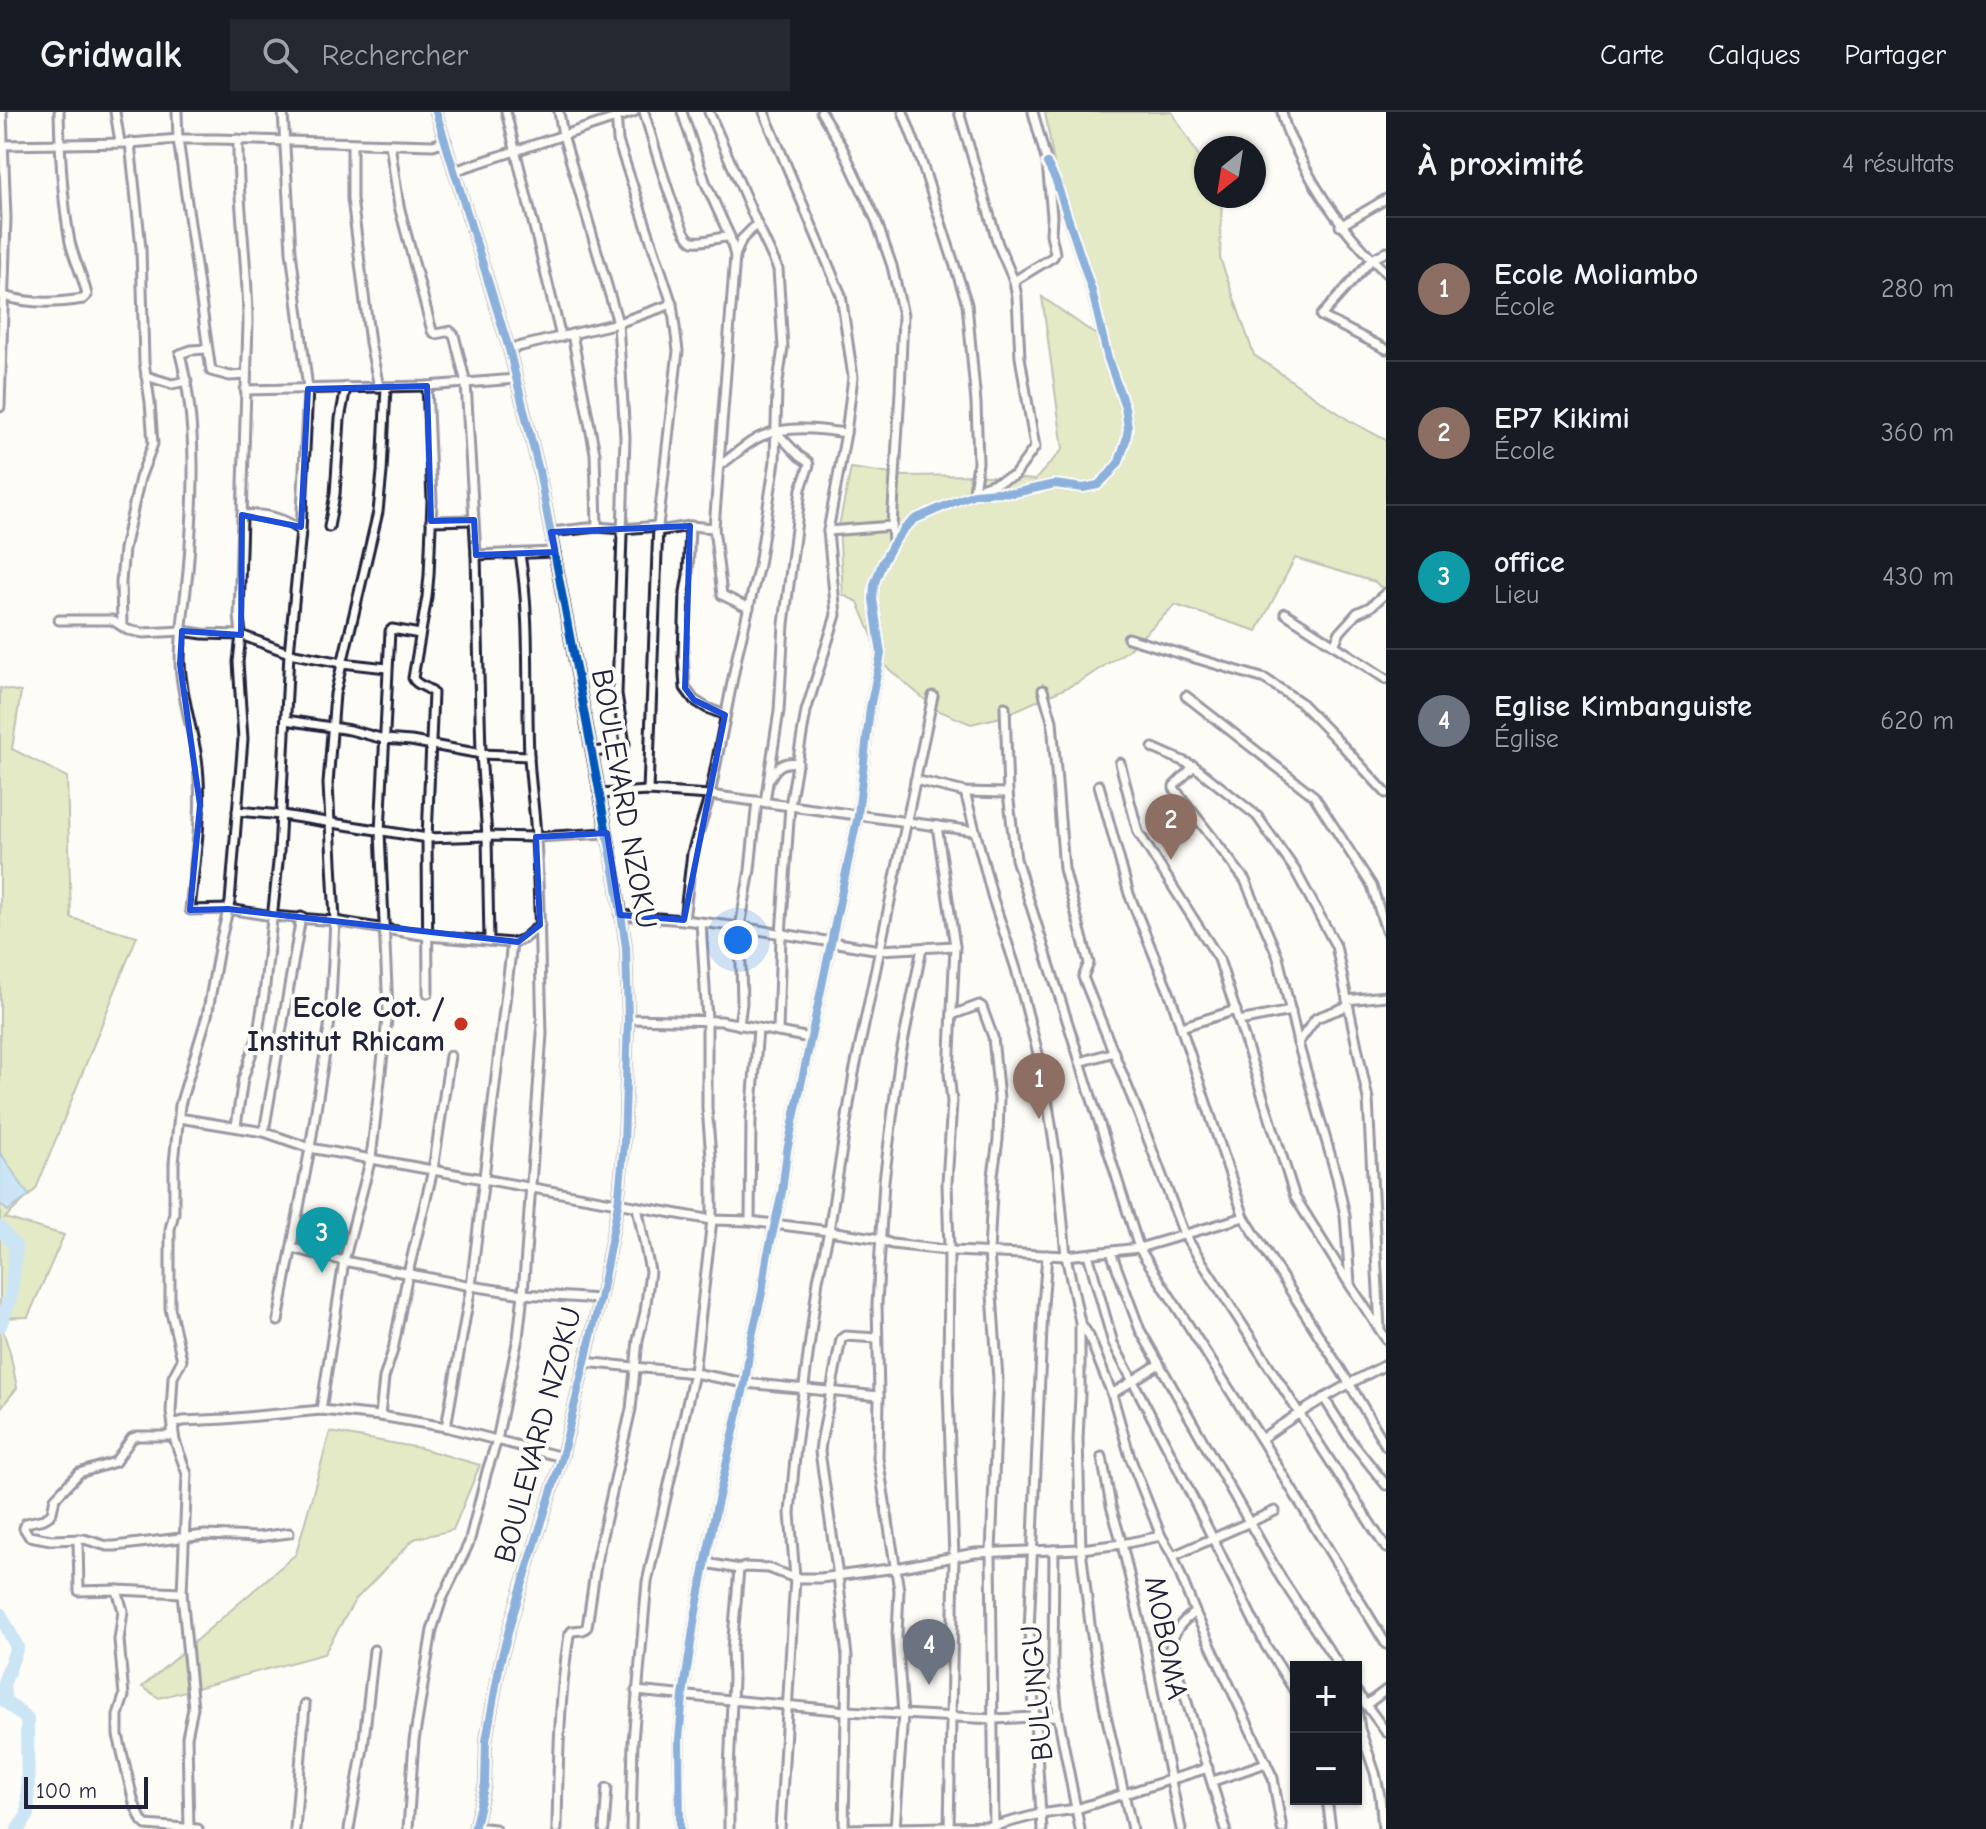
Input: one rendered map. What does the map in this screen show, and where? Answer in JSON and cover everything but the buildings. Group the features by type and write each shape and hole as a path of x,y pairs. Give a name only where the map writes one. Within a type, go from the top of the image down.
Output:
{"street":[{"path":"0,407 6,218 2,112"},
{"path":"4,296 26,301 69,301 86,297 75,262 65,210 59,112"},
{"path":"115,112 120,142"},
{"path":"177,112 178,139 212,372 230,376 246,375"},
{"path":"236,1126 243,1079 257,1038 264,995 282,815 289,653 301,531 308,389 291,251 283,112"},
{"name":"BOULEVARD NZOKU","path":"436,112 509,349 539,471 626,947 628,1019 624,1145 618,1204 600,1299 562,1457 500,1663 486,1741 485,1784 475,1828"},
{"path":"506,112 561,337"},
{"path":"559,112 618,323 625,437 617,694 625,744 622,749 592,752"},
{"path":"454,171 617,114 634,112"},
{"path":"644,112 666,183 688,239 730,237"},
{"path":"682,112 735,256"},
{"path":"684,920 692,853 710,795 768,513 783,348 778,269 709,112"},
{"path":"764,112 841,295 853,377 828,531 836,615 806,711 790,806 778,1032"},
{"path":"821,112 842,147 876,220 892,266 903,315 893,544"},
{"path":"903,112 967,304 976,403 978,463 974,492"},
{"path":"680,1829 679,1739 683,1696 706,1563 745,1383 787,1151 858,815 870,708 881,654 874,615 874,585 893,544 915,519 1014,476 1035,447 1020,357 1014,281 998,244 959,112"},
{"path":"1014,281 1055,255 1047,163 1033,112"},
{"path":"1282,112 1286,129 1304,168 1340,226 1386,273"},
{"path":"617,114 618,141 672,304 678,351 658,528 648,791"},
{"path":"2,145 178,139 433,145 446,141"},
{"path":"189,1828 187,1737 193,1708 182,1593 187,1474 172,1427 173,1377 182,1360 170,1308 170,1229 174,1213 174,1163 184,1088 209,1008 228,909 243,739 238,662 248,287 237,175 238,139"},
{"path":"122,626 124,549 140,478 153,444 142,322 141,248 130,143"},
{"path":"278,1321 330,1021 335,921 328,784 335,694 378,512 382,472 383,387 370,343 352,199 352,143"},
{"path":"390,144 399,206 432,331 436,334 450,331 454,335 466,383 476,555 489,941"},
{"path":"974,492 1014,493 1055,484 1093,487 1104,480 1119,462 1126,440 1125,407 1108,359 1092,291 1056,181 1047,163"},
{"path":"1340,226 1386,199"},
{"path":"749,608 721,593 714,528 735,256 742,239 757,224"},
{"path":"1386,252 1372,259 1321,316 1386,349"},
{"path":"509,349 618,323 672,304"},
{"path":"572,334 595,453 597,527"},
{"path":"207,349 180,353 191,407 193,446 180,664 197,758 200,805 190,910 228,909 335,921 428,936 512,943 523,939 540,925"},
{"path":"146,376 172,384 187,381"},
{"path":"245,390 427,386 516,379"},
{"path":"427,386 431,521 427,597 413,678 433,693 427,838 428,993"},
{"path":"329,527 346,387"},
{"path":"720,465 762,436 777,432 797,428 846,433"},
{"path":"769,782 801,489 809,465 777,432"},
{"path":"242,515 262,514 291,523 301,531"},
{"path":"431,521 474,520"},
{"path":"690,526 685,592 685,688 694,700 725,715"},
{"path":"828,531 892,526"},
{"path":"551,532 597,527 714,528"},
{"path":"476,555 555,552"},
{"path":"408,1829 414,1741 432,1630 442,1599 469,1543 497,1440 518,1338 523,1294 542,1034 536,837 529,756 527,619 520,554"},
{"path":"1334,645 1357,613 1370,607 1386,593"},
{"path":"1285,613 1386,679"},
{"path":"59,620 112,620 143,633 182,631 241,635 289,653 387,668"},
{"path":"321,1410 344,1261 371,1158 388,1011 380,832 390,630 420,634"},
{"path":"1128,638 1265,679 1300,702 1386,793"},
{"path":"1043,690 1052,721 1064,869 1089,963 1083,977 1184,1234 1386,1548"},
{"path":"780,1829 795,1578 790,1513 818,1280 829,1231 854,1073 933,696"},
{"path":"1186,696 1314,796 1372,886 1386,931"},
{"path":"1005,707 1008,793 1016,859 1139,1248 1261,1439 1386,1644"},
{"path":"286,720 481,754 529,756"},
{"path":"1153,748 1194,766 1257,816 1295,870 1336,946 1368,1099 1380,1329"},
{"path":"739,1025 742,1003 740,927 761,801 773,773 781,764 798,763"},
{"path":"1120,763 1138,832 1219,959 1295,1197 1386,1339"},
{"path":"1194,766 1174,788 1245,880 1278,957 1298,1043 1337,1178 1345,1215 1350,1285"},
{"path":"915,780 965,792 1008,793"},
{"path":"1099,785 1129,894 1171,997 1244,1217 1386,1446"},
{"path":"600,794 648,791 710,795 974,831"},
{"path":"965,792 1043,1073 1058,1169 1066,1256 1080,1322 1078,1439 1081,1549 1104,1706 1132,1829"},
{"path":"237,811 427,838 607,833"},
{"path":"937,826 955,946 949,1073 952,1102 947,1174 948,1389 954,1558 949,1828"},
{"path":"620,915 740,927 880,950 955,946"},
{"path":"264,1132 301,917"},
{"path":"631,1829 636,1691 647,1582 694,1373 712,1220 707,1020 701,923"},
{"path":"446,1427 471,1286 512,943"},
{"path":"895,1828 903,1714 897,1626 899,1590 878,1458 877,1338 884,1181 899,1063 922,948"},
{"path":"1298,1043 1316,1018 1348,1003 1386,996"},
{"path":"952,1015 981,1006 993,1037 999,1099 989,1252 998,1379 991,1552 994,1828"},
{"path":"1181,1027 1236,1010"},
{"path":"1239,1021 1291,1011"},
{"path":"628,1019 707,1020 810,1038"},
{"path":"750,1221 751,1119 758,1029"},
{"path":"1080,1062 1114,1052"},
{"path":"380,1416 384,1378 433,1170 450,1056"},
{"path":"179,1118 264,1132 310,1148 618,1204 712,1220 775,1224 875,1238 892,1244 949,1250 1066,1256 1111,1252 1139,1248 1244,1217"},
{"path":"557,1829 558,1750 569,1635 572,1631 587,1627 597,1558 629,1419 638,1340 645,1312 649,1256 637,1207"},
{"path":"292,1248 471,1286 523,1294 600,1299"},
{"path":"1111,1252 1140,1330 1281,1578 1336,1661"},
{"path":"1088,1254 1113,1343 1266,1646 1290,1684"},
{"path":"1042,1829 1029,1631 1047,1255"},
{"path":"1080,1322 1089,1336 1112,1394 1130,1457 1161,1536 1173,1556 1195,1612 1266,1763 1277,1793 1282,1829"},
{"path":"877,1338 843,1337 820,1452 847,1657 845,1829 994,1828 1040,1814 1076,1809 1208,1768"},
{"path":"584,1362 694,1373 745,1383 879,1396"},
{"path":"1112,1394 1159,1364"},
{"path":"1261,1439 1300,1412 1386,1365"},
{"path":"1324,1398 1351,1441 1386,1485"},
{"path":"289,1533 271,1537 215,1534 115,1546 78,1539 51,1540 29,1536 24,1526 49,1516 55,1498 79,1473 115,1462 132,1438 169,1436 172,1427 183,1421 321,1410 446,1427 562,1457"},
{"name":"MOBOMA","path":"1102,1457 1142,1631 1181,1829"},
{"path":"1173,1556 1275,1511"},
{"path":"706,1563 739,1569 768,1568 795,1578 821,1578 975,1553 1081,1549 1161,1536"},
{"path":"78,1539 79,1591 182,1593"},
{"name":"BULUNGU","path":"1054,1550 1053,1668 1058,1716 1080,1829"},
{"path":"729,1829 733,1619 739,1569"},
{"path":"117,1590 123,1611 119,1640 124,1696 118,1715 118,1735 134,1803 146,1825 198,1829"},
{"path":"1195,1612 1181,1622 1170,1647 1226,1829"},
{"path":"349,1829 363,1748 374,1650"},
{"path":"1366,1705 1386,1690"},
{"path":"636,1691 847,1711 993,1719 1058,1716"},
{"path":"1362,1699 1386,1732"},
{"path":"295,1829 305,1705"},
{"path":"1361,1733 1375,1773 1383,1829"},
{"path":"1213,1781 1266,1763"},
{"path":"604,1829 607,1788"},
{"path":"1380,1796 1386,1807"},
{"path":"1328,1805 1331,1829"},
{"path":"475,1828 495,1829"}],"highlighted area":[{"path":"427,386 431,521 474,520 476,555 555,552 551,532 690,526 685,688 694,700 725,715 684,920 620,915 607,833 536,837 540,925 518,942 228,909 190,910 200,805 180,664 182,631 241,635 242,515 301,527 308,389"}],"green space":[{"path":"1045,112 1172,112 1194,148 1194,208 1222,208 1220,258 1254,355 1350,421 1386,440 1386,592 1375,582 1295,558 1257,631 1175,605 1127,651 1079,682 1001,717 971,724 937,710 884,665 858,602 843,595 839,526 851,468 905,476 976,475 1035,480 1063,449 1042,297 1109,344 1055,169"},
{"path":"0,688 21,692 12,749 67,777 71,918 137,936 36,1189 5,1218 64,1235 28,1317 0,1318"},
{"path":"0,1322 17,1388 0,1409"},
{"path":"330,1432 420,1448 480,1465 453,1530 414,1539 355,1600 324,1654 159,1698 142,1687 296,1554"}],"water":[{"path":"0,1152 29,1196 8,1211 0,1204"}],"waterway":[{"path":"0,1228 16,1247 11,1295 0,1326"},
{"path":"0,1614 17,1647 3,1685 5,1701 27,1719 28,1815 18,1829"}],"cycle path":[{"path":"436,112 509,349 539,471 616,881 626,947 628,1019 624,1145 618,1204 600,1299 562,1457 500,1663 486,1741 485,1784 474,1829"},
{"path":"680,1829 679,1739 695,1617 745,1383 787,1151 858,815 870,708 881,654 873,599 874,585 893,544 915,519 974,494 1014,493 1055,484 1083,488 1098,485 1119,462 1126,440 1125,407 1108,359 1092,291 1056,181 1047,163"}],"place":[{"name":"EP7 Kikimi","path":"1171,860"},
{"name":"Ecole Cot. / Institut Rhicam","path":"461,1024"},
{"name":"Ecole Moliambo","path":"1039,1119"},
{"name":"office","path":"322,1273"},
{"name":"Eglise Kimbanguiste","path":"929,1685"}]}
